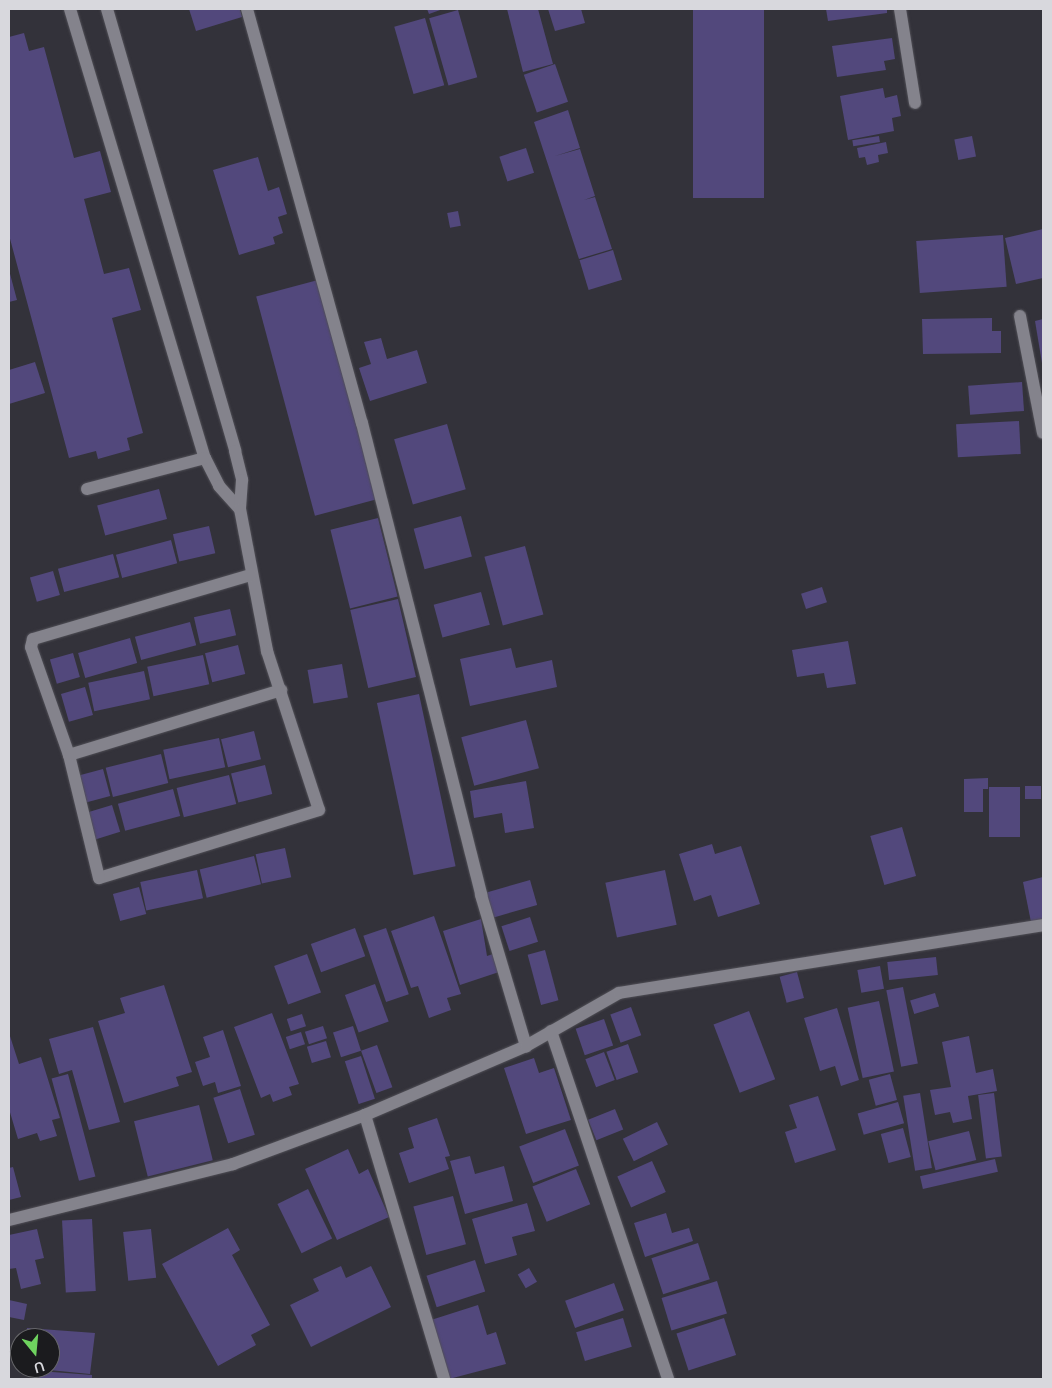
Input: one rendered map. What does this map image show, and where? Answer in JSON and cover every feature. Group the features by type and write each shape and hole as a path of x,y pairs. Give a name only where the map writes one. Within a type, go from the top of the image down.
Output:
{"street":[{"path":"70,9 205,458 219,486 240,510"},
{"path":"107,9 235,450 242,480 240,510 267,651 319,810 99,878 69,755 31,647 34,639 251,575"},
{"path":"247,9 362,424 481,895 526,1046"},
{"path":"900,9 915,103"},
{"path":"1020,316 1043,433"},
{"path":"87,489 205,458"},
{"path":"69,755 281,690"},
{"path":"9,1220 233,1164 365,1115 526,1046 619,993 1043,926"},
{"path":"551,1031 668,1379"},
{"path":"365,1115 444,1379"}],"building":[{"path":"189,9 240,9 242,17 196,31"},
{"path":"427,9 443,9 429,14"},
{"path":"507,9 538,9 553,64 523,72"},
{"path":"548,9 581,9 585,23 555,31"},
{"path":"693,9 764,9 764,198 693,198"},
{"path":"826,9 887,9 887,13 828,21"},
{"path":"458,10 477,77 448,86 429,18"},
{"path":"425,18 444,85 414,94 394,27"},
{"path":"24,33 29,51 44,47 74,158 100,151 111,192 84,199 104,274 129,268 141,310 112,318 143,433 127,438 130,450 98,459 96,451 69,458 9,235 9,37"},
{"path":"892,38 895,59 884,61 886,70 837,77 832,46"},
{"path":"555,64 568,102 537,113 524,75"},
{"path":"883,88 885,98 897,95 901,116 892,118 894,131 848,140 840,96"},
{"path":"568,110 580,148 555,156 580,149 595,196 584,200 595,197 612,249 579,259 534,122"},
{"path":"879,136 880,142 853,146 852,140"},
{"path":"972,136 976,157 958,160 954,139"},
{"path":"886,142 888,153 878,155 879,162 867,165 865,157 859,158 857,148"},
{"path":"526,148 534,173 507,181 499,157"},
{"path":"258,157 268,191 279,187 287,214 278,217 283,233 273,237 275,244 239,255 213,170"},
{"path":"458,211 461,226 450,228 447,213"},
{"path":"1043,229 1043,278 1016,284 1005,238"},
{"path":"1003,235 1007,287 920,293 916,241"},
{"path":"613,250 622,280 589,290 580,260"},
{"path":"9,270 17,300 9,302"},
{"path":"318,280 377,499 315,516 256,297"},
{"path":"992,318 992,331 1001,331 1001,353 923,354 922,319"},
{"path":"1043,319 1043,363 1042,363 1035,321"},
{"path":"381,338 387,359 417,350 427,383 370,401 359,368 371,364 364,342"},
{"path":"35,362 45,393 9,404 9,370"},
{"path":"1022,382 1024,411 970,415 968,386"},
{"path":"1019,421 1021,454 958,457 956,424"},
{"path":"447,424 466,489 413,505 394,439"},
{"path":"159,489 167,519 105,536 97,506"},
{"path":"461,516 472,557 425,569 414,529"},
{"path":"378,518 398,597 350,608 330,530"},
{"path":"209,526 215,553 179,562 173,534"},
{"path":"171,540 177,563 122,578 116,555"},
{"path":"525,546 543,615 503,625 484,557"},
{"path":"113,554 119,577 64,592 58,569"},
{"path":"53,571 60,595 37,602 30,578"},
{"path":"822,587 827,602 806,609 801,594"},
{"path":"481,592 490,625 442,638 434,605"},
{"path":"398,599 416,677 368,688 350,610"},
{"path":"230,609 236,635 200,644 194,617"},
{"path":"190,622 196,645 141,660 135,637"},
{"path":"130,638 137,663 85,678 78,653"},
{"path":"848,641 856,684 827,688 824,673 797,677 792,650"},
{"path":"238,645 245,674 212,682 205,653"},
{"path":"511,648 516,668 552,660 557,687 470,706 460,659"},
{"path":"73,653 80,677 57,684 50,660"},
{"path":"203,655 209,684 153,696 147,667"},
{"path":"342,664 348,697 313,704 308,670"},
{"path":"144,671 150,699 94,711 88,683"},
{"path":"85,687 93,715 69,722 61,694"},
{"path":"419,694 456,866 414,875 377,703"},
{"path":"526,720 539,768 474,786 461,737"},
{"path":"254,731 261,759 228,767 221,739"},
{"path":"219,738 225,767 169,779 163,750"},
{"path":"161,754 168,783 113,797 106,768"},
{"path":"265,765 272,794 238,803 231,773"},
{"path":"103,769 110,796 84,803 77,776"},
{"path":"229,775 236,804 184,817 177,788"},
{"path":"988,778 988,789 983,789 983,812 964,812 964,779"},
{"path":"526,781 534,828 505,833 502,813 474,818 470,791"},
{"path":"1025,786 1041,786 1041,799 1025,799"},
{"path":"989,787 1020,787 1020,837 989,837"},
{"path":"173,789 180,816 125,831 118,804"},
{"path":"112,805 120,832 95,839 87,813"},
{"path":"902,827 916,876 884,885 870,836"},
{"path":"712,844 715,854 741,846 760,904 718,917 711,895 694,901 679,854"},
{"path":"285,848 291,877 262,884 256,854"},
{"path":"254,856 261,884 207,898 200,870"},
{"path":"197,870 203,898 146,910 140,882"},
{"path":"665,870 677,925 617,937 605,883"},
{"path":"1043,877 1043,920 1031,922 1023,882"},
{"path":"530,880 537,905 493,918 486,893"},
{"path":"139,887 146,914 120,921 113,894"},
{"path":"434,916 461,994 447,998 451,1010 429,1018 418,986 411,988 391,931"},
{"path":"530,917 538,942 510,951 501,926"},
{"path":"481,919 487,956 493,954 499,972 460,985 443,931"},
{"path":"355,928 365,956 321,972 311,944"},
{"path":"386,928 409,994 386,1002 363,936"},
{"path":"545,950 558,1000 541,1005 528,955"},
{"path":"307,954 321,993 288,1004 274,966"},
{"path":"936,957 938,975 889,980 887,962"},
{"path":"880,966 884,989 861,993 857,970"},
{"path":"797,972 804,998 787,1003 780,977"},
{"path":"375,984 389,1022 359,1033 345,995"},
{"path":"164,985 192,1072 176,1077 179,1086 124,1103 98,1021 125,1013 120,998"},
{"path":"903,987 918,1064 901,1067 886,990"},
{"path":"935,993 939,1006 914,1014 910,1001"},
{"path":"879,1001 894,1071 863,1078 848,1008"},
{"path":"631,1007 641,1035 621,1043 610,1015"},
{"path":"837,1008 859,1080 841,1086 835,1066 820,1071 804,1018"},
{"path":"749,1011 775,1079 740,1093 714,1025"},
{"path":"272,1013 299,1084 289,1087 292,1095 273,1102 270,1094 261,1098 234,1027"},
{"path":"302,1014 306,1026 291,1031 287,1019"},
{"path":"604,1019 613,1045 585,1055 576,1029"},
{"path":"323,1026 327,1038 309,1044 305,1032"},
{"path":"353,1026 361,1051 341,1057 333,1032"},
{"path":"93,1027 120,1122 89,1130 72,1070 59,1074 49,1039"},
{"path":"223,1030 241,1086 218,1093 215,1082 203,1086 195,1062 210,1057 203,1037"},
{"path":"301,1032 305,1044 290,1049 286,1037"},
{"path":"9,1033 19,1064 41,1057 60,1118 52,1120 57,1136 40,1141 37,1133 18,1139 9,1109"},
{"path":"969,1036 976,1073 993,1069 997,1091 968,1096 972,1119 953,1123 950,1112 935,1115 930,1090 951,1087 942,1042"},
{"path":"326,1041 331,1057 312,1063 307,1047"},
{"path":"628,1044 638,1072 617,1080 606,1052"},
{"path":"377,1045 392,1087 376,1093 361,1051"},
{"path":"604,1052 615,1080 596,1087 585,1059"},
{"path":"361,1056 375,1099 359,1104 345,1061"},
{"path":"534,1058 539,1073 554,1068 571,1120 526,1134 504,1068"},
{"path":"68,1074 95,1176 79,1181 52,1078"},
{"path":"890,1074 897,1100 876,1106 869,1080"},
{"path":"240,1089 255,1135 228,1143 213,1098"},
{"path":"920,1093 932,1168 915,1171 903,1096"},
{"path":"994,1093 1002,1157 986,1158 978,1095"},
{"path":"818,1096 836,1150 795,1163 785,1132 797,1128 789,1105"},
{"path":"898,1102 904,1123 864,1135 858,1114"},
{"path":"199,1105 213,1160 148,1177 134,1121"},
{"path":"615,1109 623,1129 596,1140 588,1120"},
{"path":"437,1118 450,1156 445,1157 449,1169 409,1183 399,1153 414,1148 408,1128"},
{"path":"657,1122 668,1144 634,1161 623,1139"},
{"path":"903,1128 911,1157 889,1163 881,1134"},
{"path":"565,1129 579,1165 533,1183 519,1147"},
{"path":"969,1131 976,1160 936,1170 928,1141"},
{"path":"348,1149 359,1174 368,1169 389,1217 337,1240 305,1169"},
{"path":"470,1156 475,1174 504,1166 513,1201 465,1214 450,1161"},
{"path":"995,1159 998,1172 923,1189 920,1176"},
{"path":"652,1161 666,1192 631,1208 617,1176"},
{"path":"13,1167 21,1197 9,1200 9,1168"},
{"path":"576,1169 590,1204 547,1222 532,1187"},
{"path":"308,1189 332,1238 302,1253 277,1204"},
{"path":"453,1196 466,1244 426,1255 413,1207"},
{"path":"527,1203 535,1231 512,1237 517,1255 485,1264 472,1219"},
{"path":"666,1213 672,1233 689,1228 693,1241 645,1257 634,1223"},
{"path":"92,1219 96,1291 66,1292 62,1221"},
{"path":"228,1228 240,1250 232,1255 270,1325 251,1335 256,1345 218,1366 162,1264"},
{"path":"37,1229 44,1258 35,1260 41,1284 21,1289 16,1268 9,1269 9,1235"},
{"path":"151,1229 156,1278 128,1281 123,1232"},
{"path":"698,1243 710,1279 663,1294 651,1258"},
{"path":"475,1260 485,1291 437,1307 426,1276"},
{"path":"341,1266 346,1278 371,1266 391,1307 311,1347 290,1305 319,1291 313,1279"},
{"path":"529,1268 537,1282 526,1288 518,1274"},
{"path":"717,1281 727,1314 671,1330 662,1298"},
{"path":"614,1283 624,1310 575,1328 565,1301"},
{"path":"9,1300 27,1304 24,1320 9,1317"},
{"path":"478,1305 487,1335 496,1332 506,1364 449,1379 431,1320"},
{"path":"623,1318 632,1347 585,1361 576,1332"},
{"path":"724,1318 736,1355 688,1371 676,1333"},
{"path":"60,1330 95,1333 90,1374 60,1371"},
{"path":"60,1373 92,1375 92,1379 39,1379 60,1378"}]}
